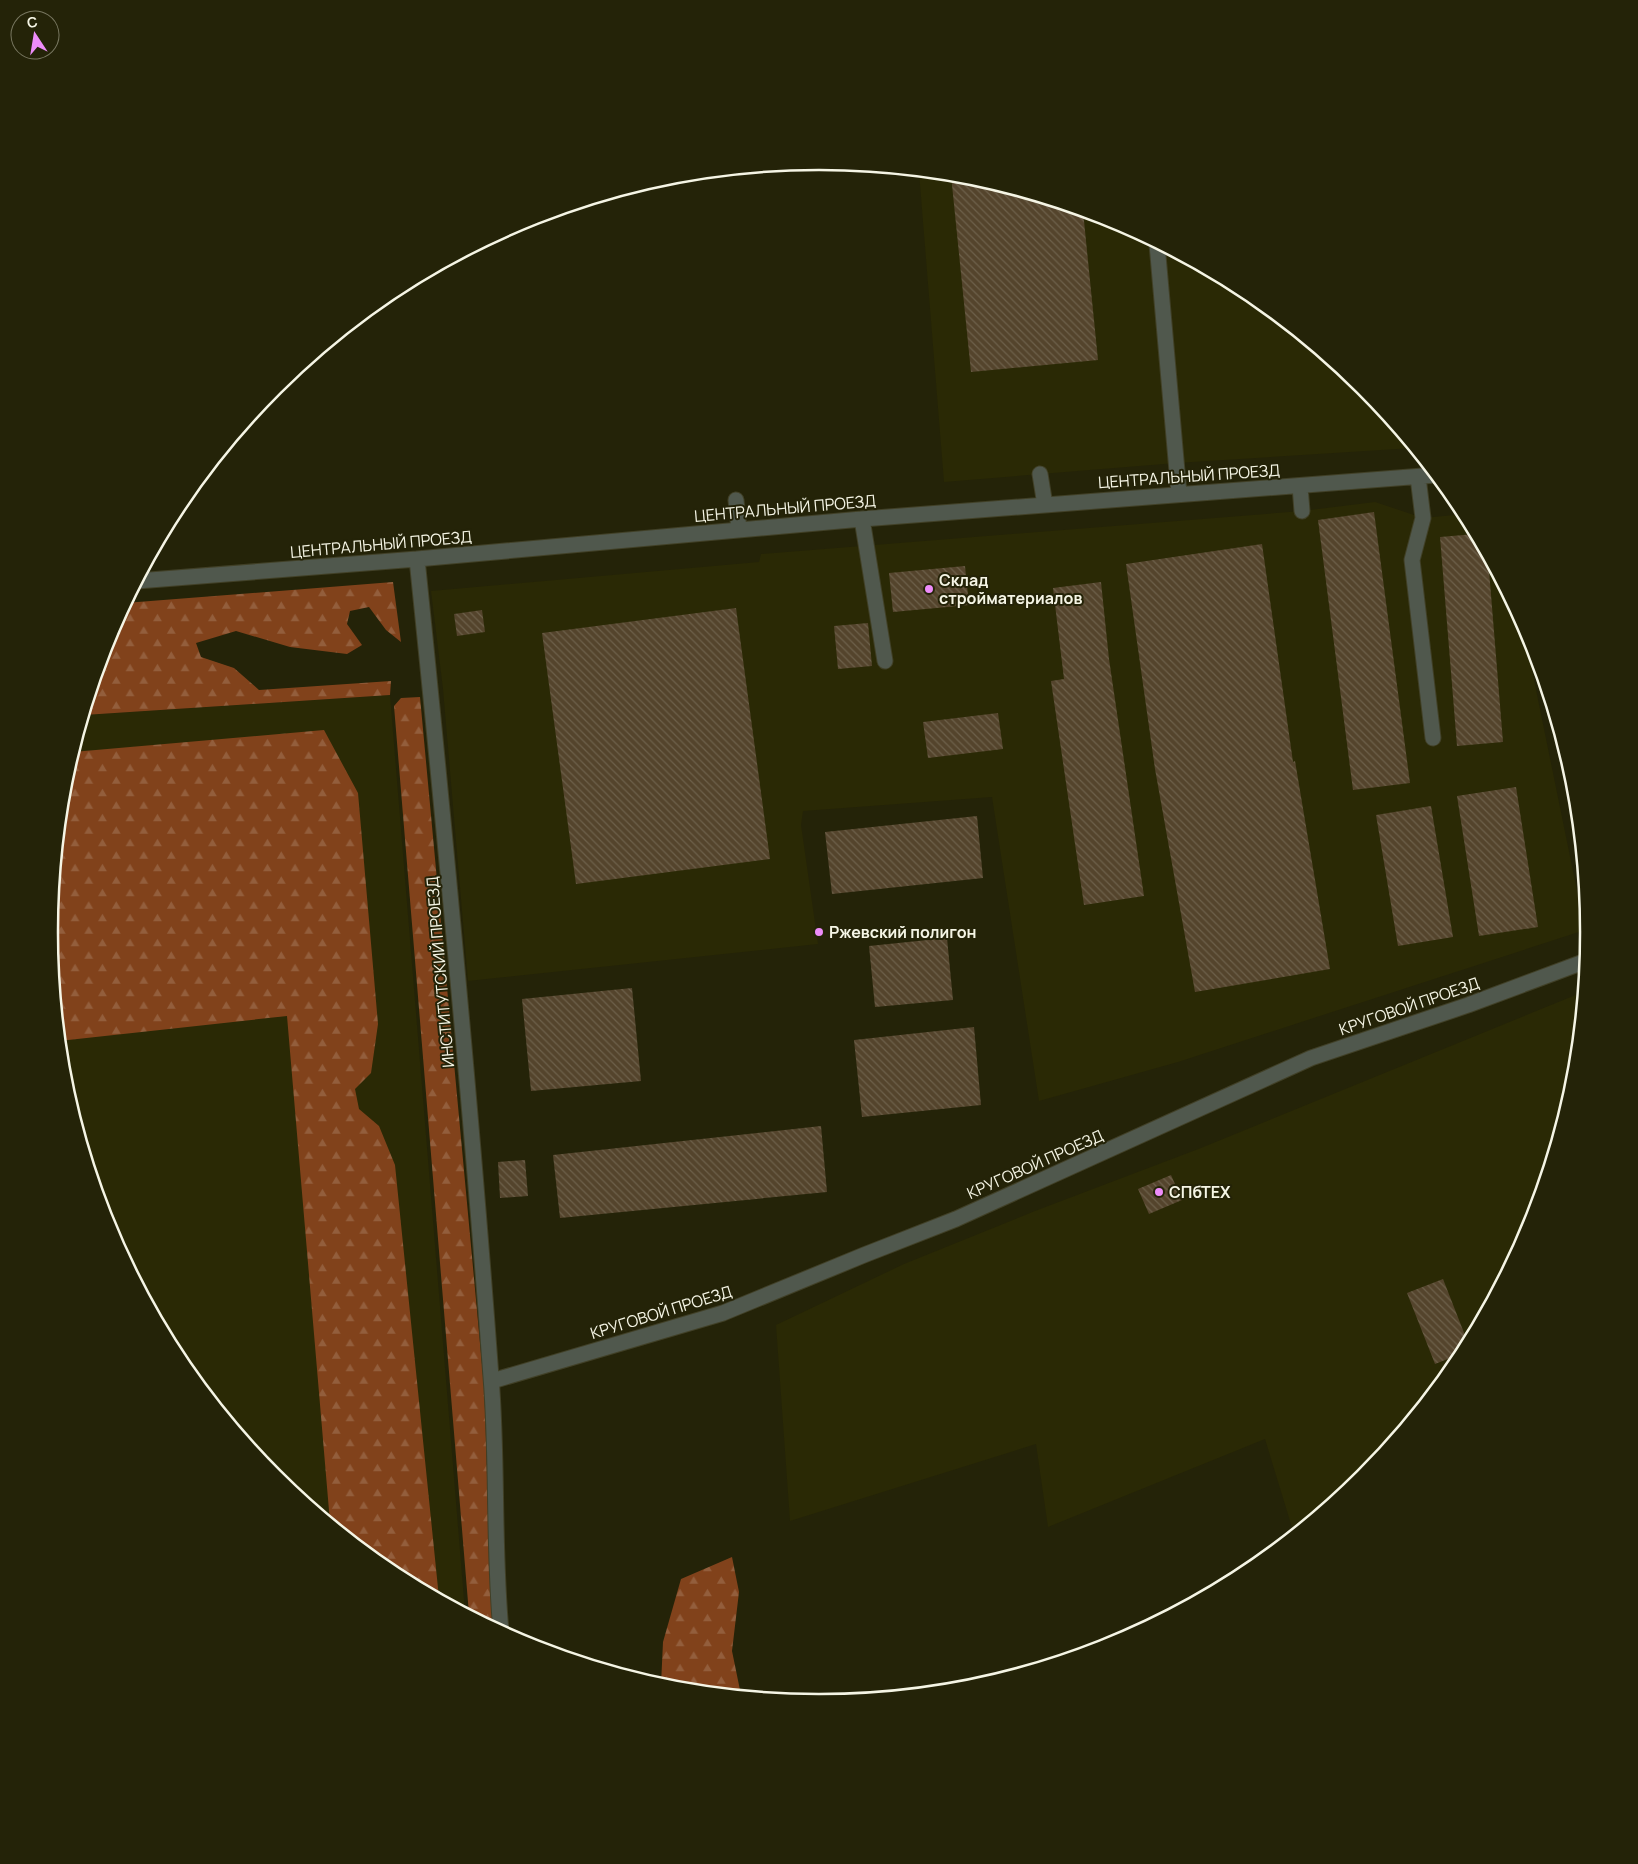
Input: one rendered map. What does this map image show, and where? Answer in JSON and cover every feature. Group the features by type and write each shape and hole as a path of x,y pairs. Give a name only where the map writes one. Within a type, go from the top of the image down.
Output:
{"street":[{"path":"1158,250 1179,494"},
{"path":"1040,474 1045,505"},
{"name":"ЦЕНТРАЛЬНЫЙ ПРОЕЗД","path":"144,580 417,559 862,518 1429,476"},
{"path":"1418,477 1423,518 1412,560 1433,738"},
{"path":"1300,486 1302,511"},
{"path":"736,500 739,530"},
{"path":"862,518 885,661"},
{"name":"ИНСТИТУТСКИЙ ПРОЕЗД","path":"417,559 470,1064 478,1160 492,1381 497,1495 495,1549 500,1623"},
{"name":"КРУГОВОЙ ПРОЕЗД","path":"492,1381 723,1313 956,1219 1311,1058 1468,1005 1579,963"}],"shaded area":[{"path":"919,177 968,185 1016,196 1064,211 1110,228 1156,249 1200,273 1242,299 1283,328 1321,359 1392,430 1407,448 1176,463 944,482"},
{"path":"1375,502 1423,518 1456,515 1502,595 1530,660 1579,903 1580,932 1178,1062 1039,1101 992,797 803,811 801,825 818,944 468,981 443,689 431,591 759,562 761,554 1302,511"},
{"path":"390,695 464,1605 396,1565 355,1536 317,1505 246,1434 215,1396 186,1355 136,1269 115,1223 83,1129 72,1081 59,982 59,882 64,833 72,783 89,715"},
{"path":"1578,994 1566,1081 1555,1129 1523,1223 1502,1269 1452,1355 1423,1396 1392,1434 1357,1470 1321,1505 1292,1528 1265,1439 1048,1527 1036,1444 790,1521 776,1325 904,1264 1035,1211 1201,1148"}],"green space":[{"path":"393,582 401,642 386,630 369,607 350,611 347,624 362,645 347,654 290,647 236,631 196,643 201,657 234,668 259,690 391,681 390,695 89,715 115,641 133,602"},
{"path":"420,697 484,1386 494,1620 468,1608 394,706 401,698"},
{"path":"324,730 358,793 378,1024 371,1073 355,1089 359,1109 379,1126 395,1165 438,1591 396,1565 329,1515 287,1016 65,1040 59,982 59,882 64,833 79,751"},
{"path":"732,1557 739,1592 732,1651 740,1689 661,1677 663,1642 681,1579"}],"building":[{"path":"952,182 1016,196 1084,218 1098,360 971,372"},
{"path":"1374,512 1410,783 1353,790 1318,520"},
{"path":"1468,535 1489,571 1503,742 1457,746 1440,537"},
{"path":"1262,544 1293,762 1295,761 1330,969 1195,992 1155,769 1126,564"},
{"name":"Склад стройматериалов","path":"965,566 969,605 893,612 889,573"},
{"path":"1101,582 1109,659 1144,896 1084,905 1051,681 1064,679 1053,588"},
{"path":"736,608 770,859 576,884 542,633"},
{"path":"482,610 485,632 457,636 454,614"},
{"path":"868,623 872,666 838,669 834,626"},
{"path":"998,713 1003,749 928,758 923,722"},
{"path":"1516,787 1538,927 1479,936 1457,796"},
{"path":"1431,806 1453,937 1398,946 1376,815"},
{"path":"977,816 983,878 832,894 825,832"},
{"path":"947,938 953,1000 875,1007 869,946"},
{"path":"632,988 641,1081 531,1091 522,999"},
{"path":"974,1027 981,1105 862,1117 854,1040"},
{"path":"821,1126 827,1192 560,1218 553,1155"},
{"path":"525,1160 528,1196 500,1198 498,1162"},
{"name":"СПбТЕХ","path":"1171,1175 1182,1200 1149,1214 1138,1189"},
{"path":"1443,1279 1465,1335 1450,1358 1435,1364 1407,1293"}],"place":[{"name":"Склад стройматериалов","path":"929,589"},
{"name":"Ржевский полигон","path":"819,932"},
{"name":"СПбТЕХ","path":"1159,1192"}]}
